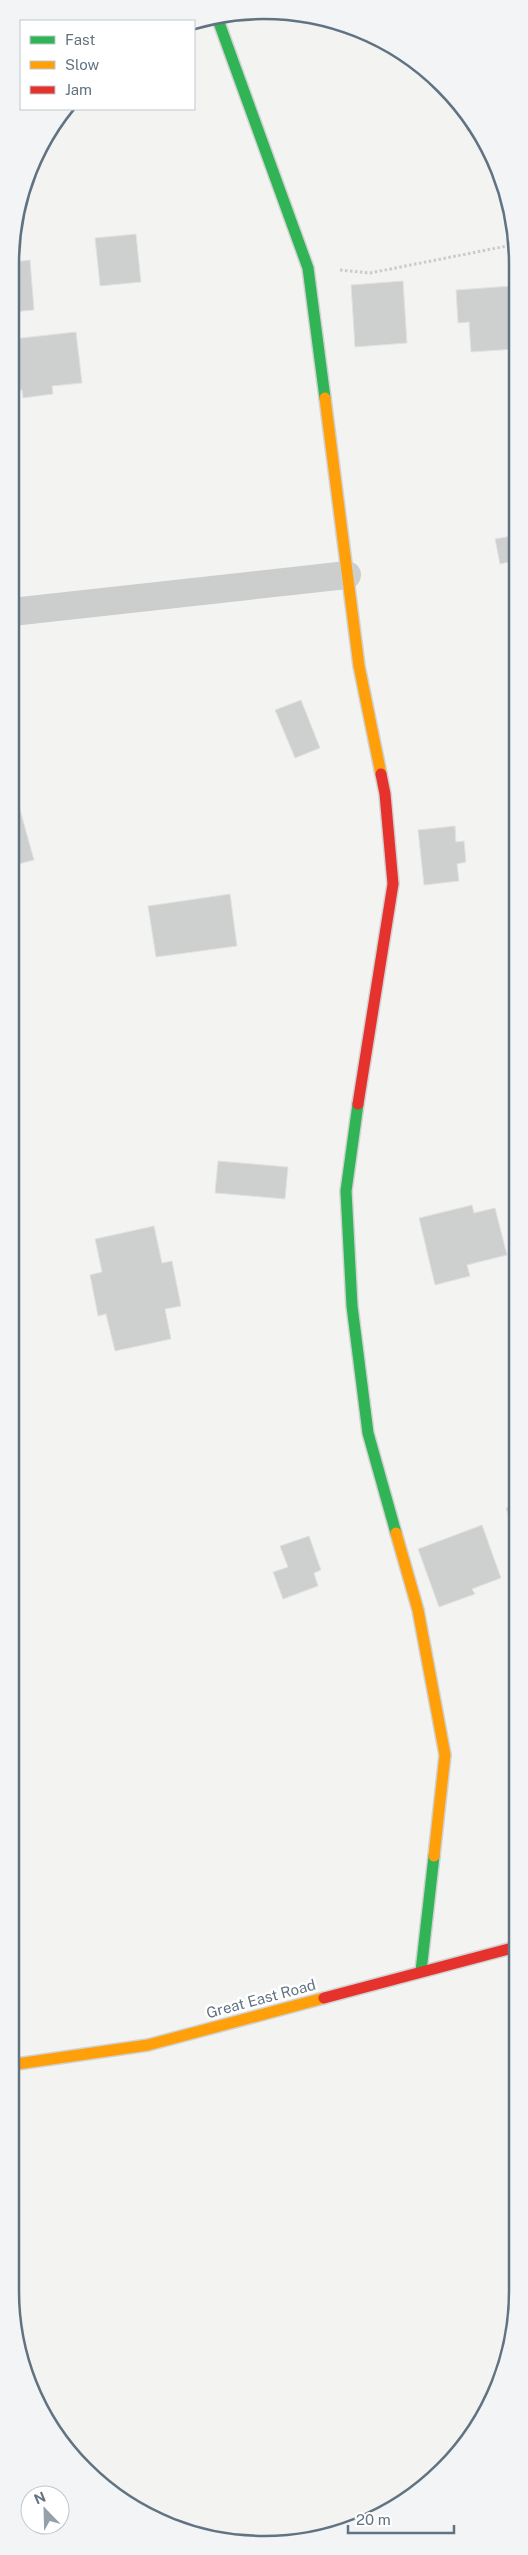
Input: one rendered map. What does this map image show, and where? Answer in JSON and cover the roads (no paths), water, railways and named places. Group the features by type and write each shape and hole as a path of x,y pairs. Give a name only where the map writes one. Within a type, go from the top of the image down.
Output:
{"main road":[{"path":"220,23 308,268 359,666 385,794 393,884 381,970 368,1035 346,1191 352,1306 368,1433 418,1610 445,1755 422,1971"},
{"name":"Great East Road","path":"19,2064 148,2045 509,1949"}],"street":[{"path":"19,611 347,576"}]}
